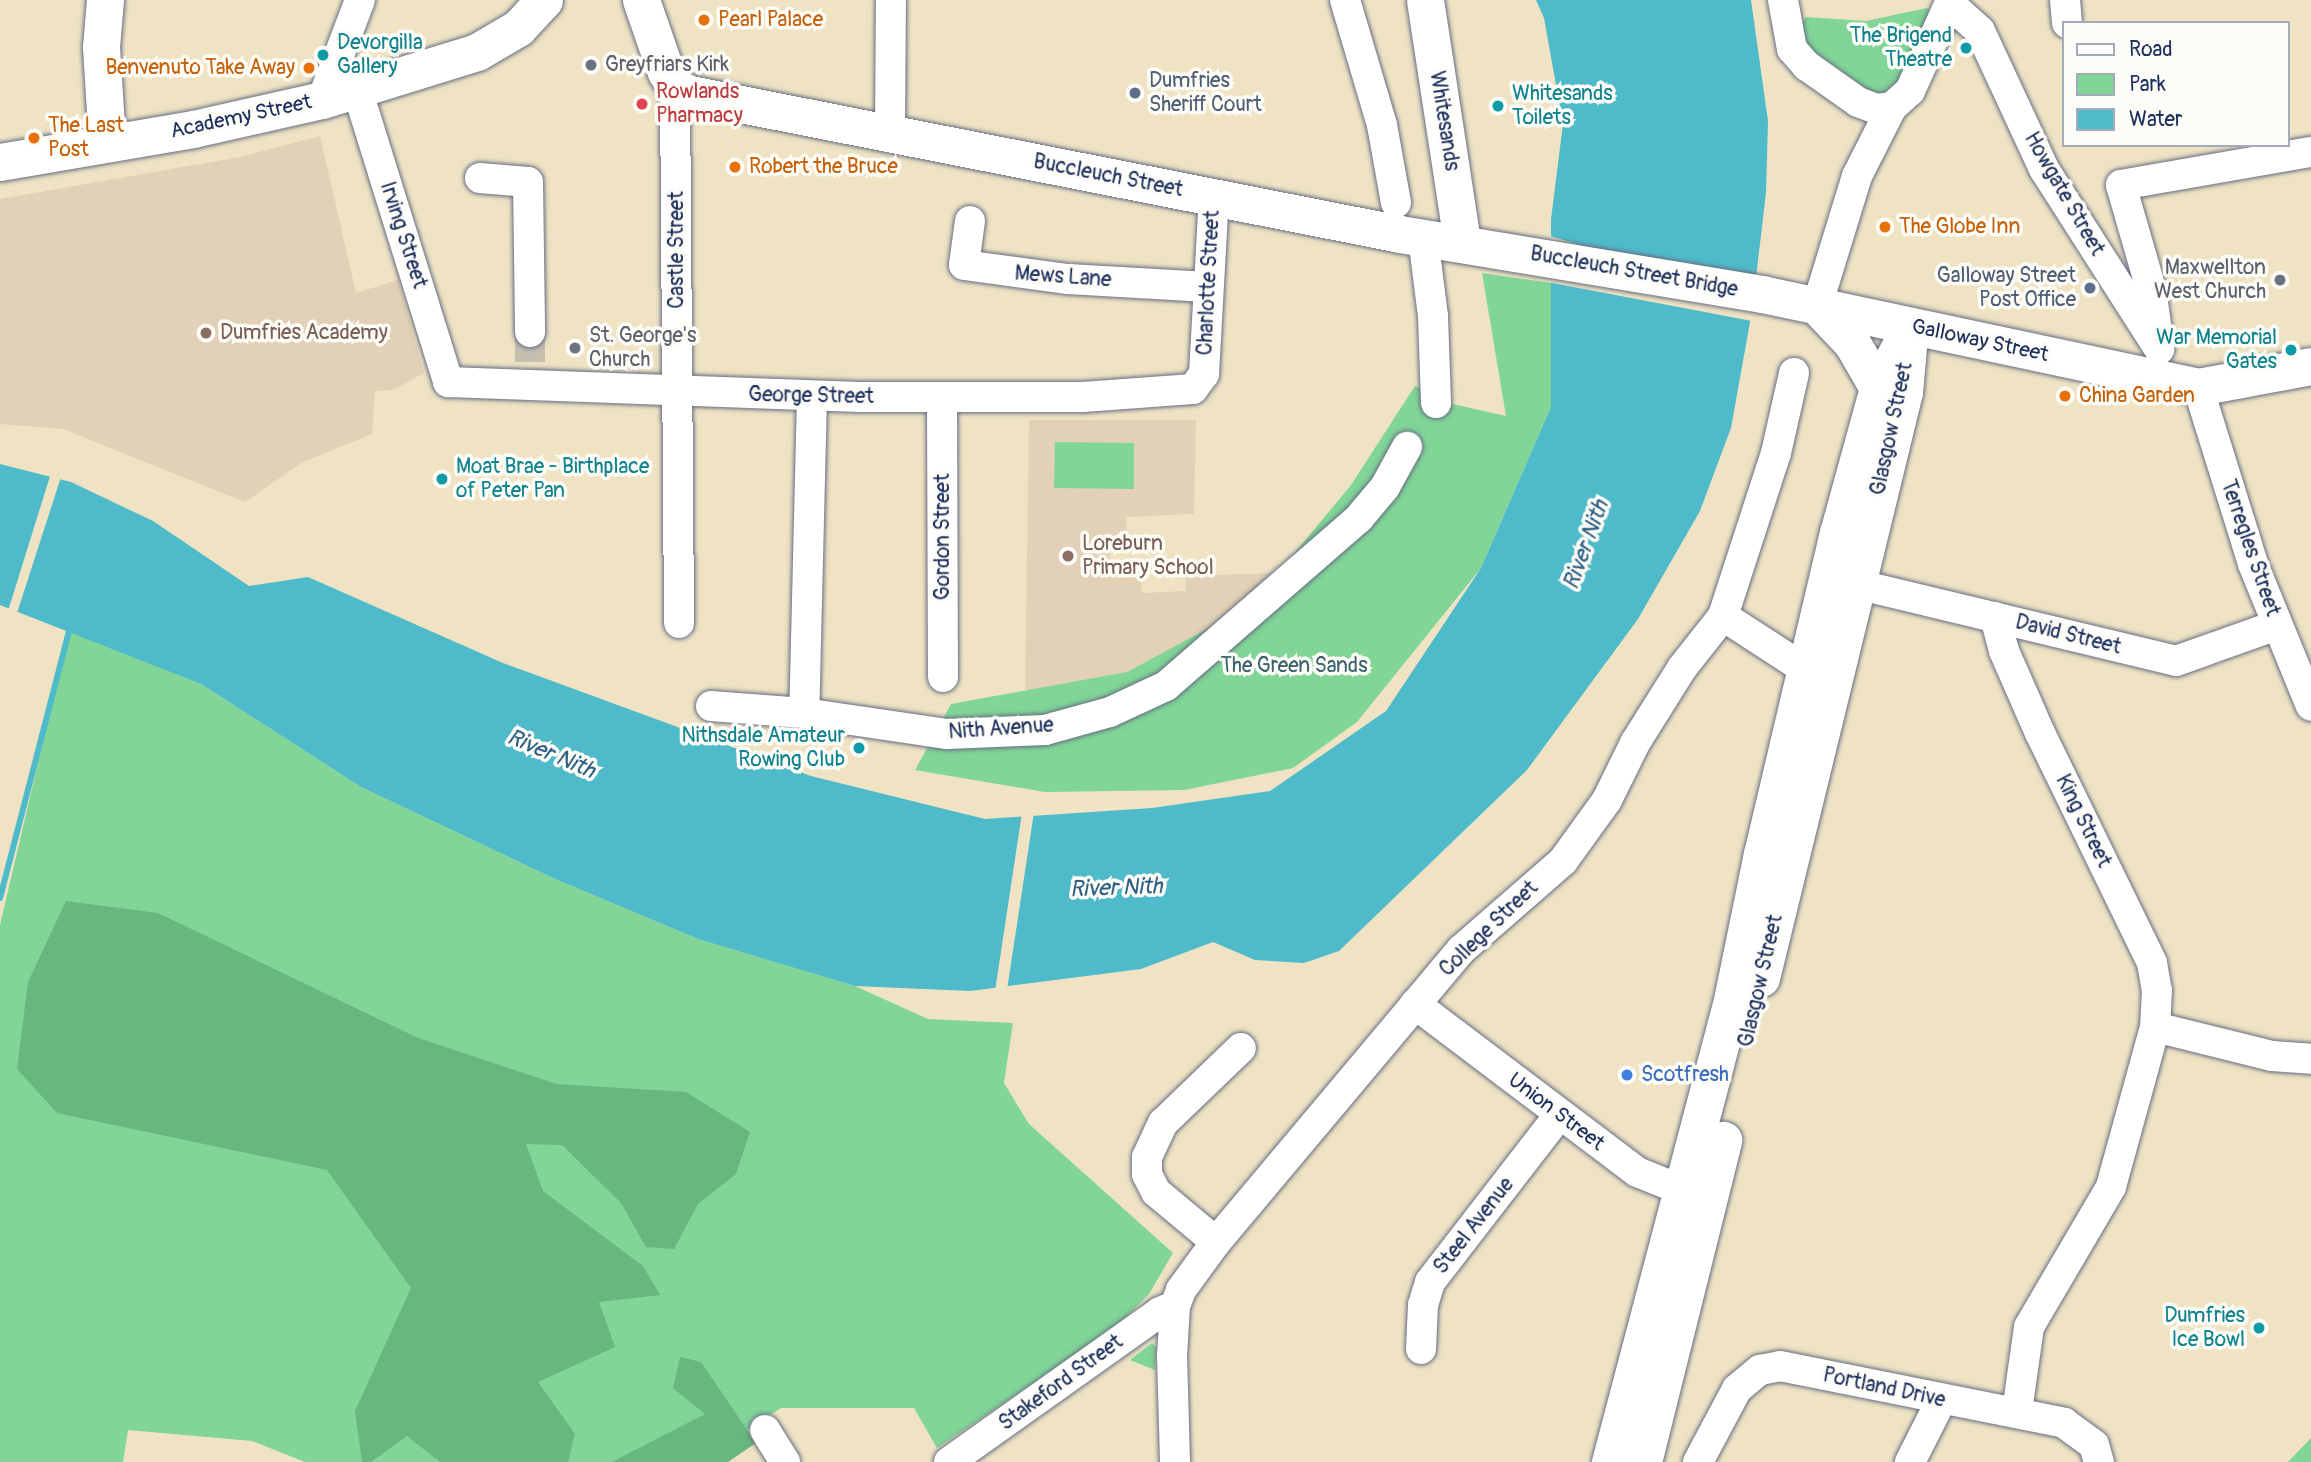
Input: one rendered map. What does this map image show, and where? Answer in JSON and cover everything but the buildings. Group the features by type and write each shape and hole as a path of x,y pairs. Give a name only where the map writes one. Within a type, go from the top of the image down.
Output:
{"main road":[{"path":"105,0 101,47 107,143"},
{"name":"Academy Street","path":"0,162 322,100 477,52 518,28 544,0"},
{"name":"Whitesands","path":"1425,0 1462,242"},
{"path":"652,10 675,87"},
{"name":"Buccleuch Street","path":"675,87 712,98 890,133 1423,237 1505,249"},
{"name":"Buccleuch Street Bridge","path":"1505,249 1762,294"},
{"name":"Galloway Street","path":"1762,294 2186,384"},
{"path":"1817,306 1852,343 1878,388"},
{"name":"Glasgow Street","path":"1697,1196 1806,670 1878,388 1910,327"},
{"name":"Glasgow Street","path":"1697,1196 1904,391 1910,327"},
{"path":"2186,384 2311,366"},
{"path":"1610,1462 1697,1196"},
{"path":"1643,1462 1697,1196"}],"street":[{"path":"322,100 360,0"},
{"path":"890,133 891,0"},
{"path":"1345,0 1382,125 1396,202"},
{"path":"1783,0 1792,49 1807,66 1858,102 1876,108 1892,107"},
{"path":"2065,0 2067,21"},
{"path":"1817,306 1857,176 1892,107 1910,91 1951,2"},
{"name":"Howgate Street","path":"1951,2 1980,30 2044,169 2160,349"},
{"name":"Castle Street","path":"675,87 679,623"},
{"name":"Irving Street","path":"357,89 448,382"},
{"path":"2160,349 2151,289 2121,185 2311,152"},
{"path":"480,178 528,182 530,332"},
{"name":"Charlotte Street","path":"1174,391 1193,389 1204,374 1214,196"},
{"name":"Mews Lane","path":"970,221 964,265 1068,279 1208,286"},
{"path":"1423,237 1433,316 1436,403"},
{"name":"Terregles Street","path":"2160,349 2186,384 2277,625 2311,706"},
{"name":"College Street","path":"1175,1306 1216,1242 1461,950 1563,861 1607,800 1635,743 1682,668 1723,616 1776,453 1794,373"},
{"name":"George Street","path":"448,382 529,375 677,393 812,396 1083,397 1174,391"},
{"path":"804,713 812,396"},
{"name":"Gordon Street","path":"942,397 943,677"},
{"name":"Nith Avenue","path":"711,706 804,713 947,734 1045,730 1110,712 1166,686 1243,622 1359,518 1385,487 1407,447"},
{"name":"David Street","path":"1856,584 2176,661 2277,625"},
{"path":"1723,616 1806,670"},
{"name":"King Street","path":"1995,617 2004,652 2035,721 2152,963 2155,1027 2111,1187 2029,1327 2017,1411"},
{"name":"Union Street","path":"1415,1004 1637,1172 1697,1196"},
{"path":"2155,1027 2272,1056 2311,1059"},
{"path":"1216,1242 1156,1192 1147,1174 1147,1157 1163,1123 1241,1048"},
{"name":"Steel Avenue","path":"1421,1349 1423,1305 1430,1282 1559,1115"},
{"path":"1175,1306 1175,1462"},
{"name":"Stakeford Street","path":"949,1462 1160,1312 1175,1306"},
{"name":"Portland Drive","path":"1698,1462 1737,1388 1760,1370 1780,1366 1941,1401 2017,1411 2081,1432 2094,1445 2099,1462"},
{"path":"1910,1462 1941,1401"},
{"path":"765,1430 785,1462"}],"shaded area":[{"name":"Dumfries Academy","path":"320,136 356,293 398,280 424,373 393,390 375,391 372,434 303,462 245,502 63,429 0,424 0,199 240,157"},
{"name":"Loreburn Primary School","path":"1029,420 1196,420 1194,514 1126,517 1127,542 1110,549 1110,566 1140,565 1142,593 1186,591 1185,563 1212,562 1213,575 1278,573 1216,624 1127,672 1025,694"}],"green space":[{"path":"1927,8 1933,12 1932,31 1893,90 1875,95 1806,46 1801,24 1806,17 1866,21"},
{"name":"The Green Sands","path":"1482,273 1551,283 1551,407 1481,568 1357,722 1293,768 1184,790 1045,792 915,770 951,704 1127,672 1216,624 1278,573 1351,485 1415,386 1448,403 1506,416"},
{"path":"1055,442 1134,443 1134,489 1054,488"},
{"path":"69,631 201,684 361,787 553,878 698,939 855,986 928,1019 1013,1023 1004,1083 1029,1124 1173,1253 1149,1294 1116,1327 937,1448 914,1408 781,1408 698,1462 305,1462 252,1441 128,1430 123,1462 0,1462 0,925"},
{"path":"66,901 158,913 418,1038 557,1084 686,1092 750,1132 736,1174 698,1204 674,1249 646,1247 621,1203 562,1145 526,1144 543,1191 643,1266 660,1295 599,1302 615,1347 538,1382 575,1434 568,1462 440,1462 407,1436 371,1462 362,1462 355,1411 411,1288 327,1170 57,1113 17,1069 28,982"},
{"path":"1152,1343 1156,1347 1155,1370 1130,1360"},
{"path":"680,1357 701,1362 756,1443 728,1462 612,1462 705,1414 673,1388"},
{"path":"2311,1438 2311,1462 2288,1462"}],"water":[{"name":"River Nith","path":"1536,0 1751,0 1768,121 1766,193 1752,311 1731,428 1700,511 1638,619 1527,770 1339,951 1304,963 1255,960 1213,942 1141,969 970,991 855,986 698,939 553,878 361,787 201,684 0,605 0,464 71,482 153,521 249,586 308,577 503,663 811,776 985,819 1152,808 1270,791 1386,711 1481,568 1551,407 1551,219 1563,124 1544,18"}],"pier":[{"path":"1547,235 1589,248 1758,277 1752,321 1547,282"},
{"path":"51,473 61,477 17,613 8,611"},
{"path":"1034,812 1007,990 995,991 1022,813"}],"waterway":[{"path":"0,898 69,631"}],"tunnel":[{"path":"530,332 530,364"}],"place":[{"name":"Pearl Palace","path":"704,20"},
{"name":"The Brigend Theatre","path":"1966,48"},
{"name":"Devorgilla Gallery","path":"323,55"},
{"name":"Greyfriars Kirk","path":"591,65"},
{"name":"Benvenuto Take Away","path":"309,68"},
{"name":"Dumfries Sheriff Court","path":"1135,93"},
{"name":"Rowlands Pharmacy","path":"642,104"},
{"name":"Whitesands Toilets","path":"1498,106"},
{"name":"The Last Post","path":"34,138"},
{"name":"Robert the Bruce","path":"735,167"},
{"name":"The Globe Inn","path":"1885,227"},
{"name":"Maxwellton West Church","path":"2280,280"},
{"name":"Galloway Street Post Office","path":"2090,288"},
{"name":"Dumfries Academy","path":"206,333"},
{"name":"St. George's Church","path":"575,348"},
{"name":"War Memorial Gates","path":"2291,350"},
{"name":"China Garden","path":"2065,396"},
{"name":"Moat Brae - Birthplace of Peter Pan","path":"442,479"},
{"name":"Loreburn Primary School","path":"1068,556"},
{"name":"Nithsdale Amateur Rowing Club","path":"859,748"},
{"name":"Scotfresh","path":"1627,1075"},
{"name":"Dumfries Ice Bowl","path":"2259,1328"}]}
